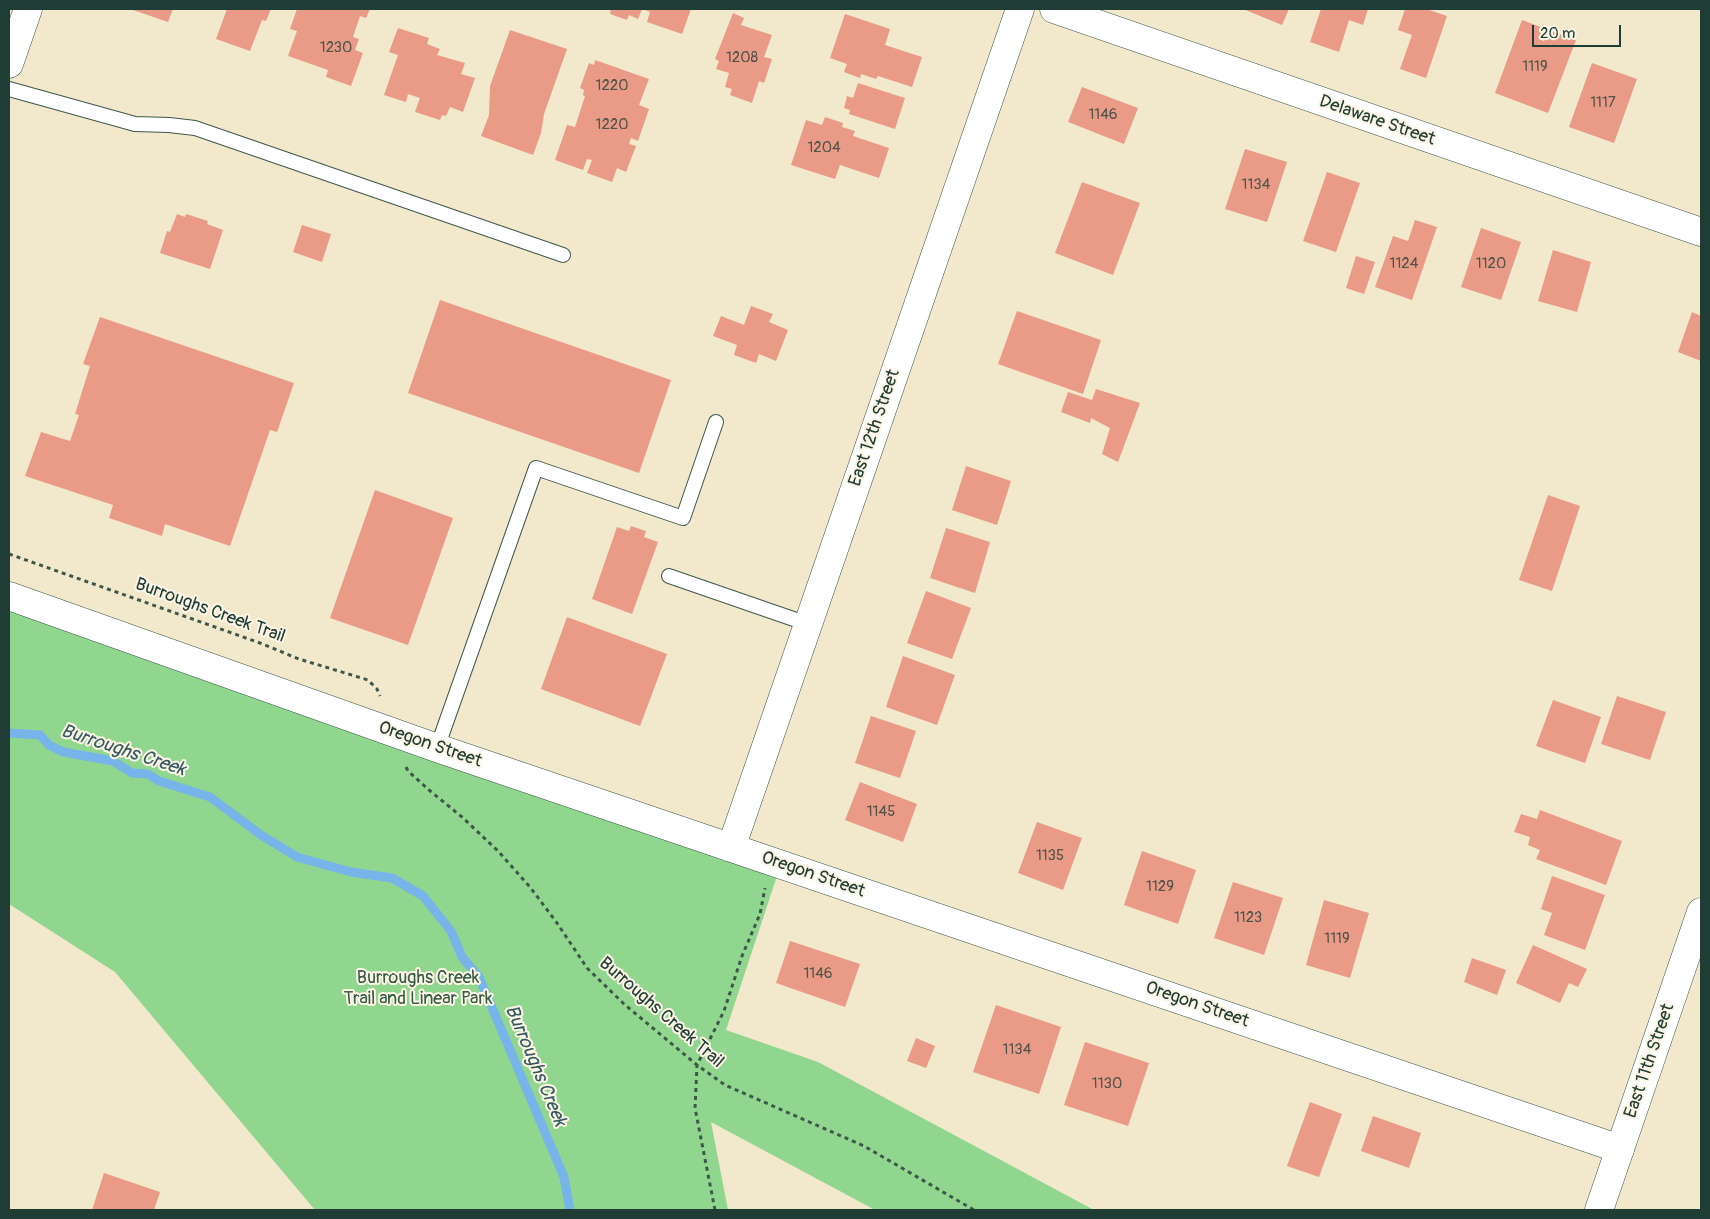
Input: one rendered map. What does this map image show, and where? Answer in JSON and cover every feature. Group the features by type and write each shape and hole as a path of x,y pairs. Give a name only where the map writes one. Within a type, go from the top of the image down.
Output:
{"street":[{"path":"9,64 28,9"},
{"name":"East 12th Street","path":"731,848 1020,9"},
{"name":"Delaware Street","path":"1054,9 1701,232"},
{"name":"Oregon Street","path":"9,596 437,748 1620,1149"},
{"name":"East 11th Street","path":"1598,1210 1701,912"}],"lane":[{"path":"9,88 135,124 195,128 563,255"},
{"path":"437,748 536,468 683,518 716,422"},
{"path":"669,576 808,624"}],"path":[{"name":"Burroughs Creek Trail","path":"9,554 260,643 299,659 368,680 377,689 383,704"},
{"name":"Burroughs Creek Trail","path":"405,765 408,771 428,790 462,817 498,851 530,887 587,968 624,1004 697,1065 725,1085 864,1146 974,1210"},
{"path":"715,1210 695,1108 697,1065 724,1011 742,956 760,914 772,861"}],"green space":[{"name":"Burroughs Creek Trail and Linear Park","path":"9,610 777,876 726,1030 818,1062 1094,1210 875,1210 711,1122 728,1210 315,1210 115,972 9,904"}],"building":[{"path":"130,9 173,9 168,22"},
{"path":"227,9 271,9 266,21 262,20 250,51 216,39"},
{"path":"297,9 370,9 366,18 360,16 353,37 359,39 355,50 363,53 351,86 326,77 328,70 288,56 297,31 290,29"},
{"path":"611,9 642,9 638,19 629,15 627,20 610,14"},
{"path":"642,9 691,9 682,34 647,22 650,12"},
{"path":"1243,9 1289,9 1282,25"},
{"path":"1321,9 1368,9 1363,25 1349,20 1339,52 1310,42"},
{"path":"1405,9 1426,9 1447,16 1426,78 1400,69 1412,35 1398,30"},
{"path":"733,13 744,18 741,25 772,35 764,57 772,59 764,83 759,81 752,103 730,95 732,89 725,87 729,73 716,69 719,61 715,59"},
{"path":"845,14 890,29 885,45 922,57 912,87 878,76 876,79 861,74 860,78 844,72 847,64 830,58"},
{"path":"1522,20 1576,40 1548,113 1495,93"},
{"path":"398,28 429,38 427,44 440,49 437,55 465,63 461,74 475,78 463,112 450,107 446,116 442,115 440,120 415,112 420,98 408,94 406,102 384,95 398,55 389,52"},
{"path":"510,30 567,49 544,114 541,133 533,155 481,136 489,115 490,86"},
{"path":"595,60 649,79 639,105 649,109 638,141 631,138 629,144 636,146 626,172 617,168 612,182 587,173 592,160 587,159 583,170 555,160 567,125 575,127 585,96 583,95 584,90 580,88 589,63 594,65"},
{"path":"1592,63 1637,79 1614,143 1569,127"},
{"path":"858,83 905,98 895,129 849,114 850,110 844,108 847,96 853,98"},
{"path":"1082,87 1138,108 1124,144 1068,122"},
{"path":"825,117 843,123 842,127 855,131 853,136 889,148 879,178 840,165 835,179 791,165 806,120 822,125"},
{"path":"1245,149 1287,162 1267,222 1225,209"},
{"path":"1327,172 1360,183 1336,252 1303,241"},
{"path":"1082,182 1140,203 1113,275 1055,253"},
{"path":"177,214 185,217 186,214 208,221 207,224 223,230 210,269 160,253 167,231 170,232"},
{"path":"1415,220 1437,227 1412,300 1375,287 1393,236 1408,241"},
{"path":"302,225 331,234 322,262 293,252"},
{"path":"1481,228 1521,242 1501,300 1461,287"},
{"path":"1553,250 1591,262 1577,312 1538,301"},
{"path":"1356,256 1375,262 1364,294 1346,288"},
{"path":"440,300 671,380 639,473 408,393"},
{"path":"751,306 773,314 769,322 788,330 776,361 759,354 756,363 734,355 737,345 713,336 721,316 744,325"},
{"path":"1017,311 1101,340 1083,394 998,364"},
{"path":"1692,312 1701,316 1701,361 1678,352"},
{"path":"100,317 294,383 277,432 270,430 230,546 165,524 162,536 109,518 113,505 25,476 41,432 70,441 79,415 75,414 90,366 83,364"},
{"path":"1096,389 1140,403 1118,462 1102,454 1110,428 1091,418 1090,423 1061,412 1068,392 1092,400"},
{"path":"966,466 1011,481 997,525 952,510"},
{"path":"375,490 453,518 408,645 330,618"},
{"path":"1548,495 1580,506 1552,591 1519,580"},
{"path":"631,526 646,531 644,537 658,542 632,614 592,599 617,527 629,531"},
{"path":"946,528 990,542 975,593 930,578"},
{"path":"926,591 971,608 952,659 907,643"},
{"path":"567,617 667,654 640,726 541,689"},
{"path":"903,656 955,675 937,725 886,707"},
{"path":"1617,696 1666,712 1650,760 1601,744"},
{"path":"1553,700 1601,717 1585,763 1536,746"},
{"path":"871,716 916,731 900,778 855,763"},
{"path":"860,782 917,804 903,842 845,820"},
{"path":"1540,810 1622,841 1606,885 1536,859 1540,850 1528,845 1530,837 1514,832 1521,814 1537,819"},
{"path":"1037,822 1082,838 1063,890 1018,873"},
{"path":"1142,851 1196,870 1178,924 1124,905"},
{"path":"1552,876 1605,895 1585,950 1544,935 1552,913 1541,909"},
{"path":"1233,882 1283,898 1264,955 1214,938"},
{"path":"1324,900 1369,913 1350,978 1306,965"},
{"path":"790,941 860,964 845,1007 776,983"},
{"path":"1533,945 1587,969 1578,987 1569,983 1560,1003 1516,983"},
{"path":"1472,958 1506,970 1497,995 1464,982"},
{"path":"996,1005 1061,1027 1039,1094 973,1072"},
{"path":"916,1038 935,1046 926,1068 907,1061"},
{"path":"1085,1042 1149,1063 1128,1126 1064,1105"},
{"path":"1310,1102 1342,1114 1319,1177 1287,1166"},
{"path":"1373,1116 1421,1133 1409,1168 1361,1151"},
{"path":"104,1173 160,1192 154,1210 92,1210"}],"waterway":[{"name":"Burroughs Creek","path":"9,733 40,735 49,745 63,752 113,761 132,773 148,774 159,781 210,797 261,835 297,857 351,872 392,878 423,896 451,931 462,957 479,977 564,1177 570,1210"}]}
